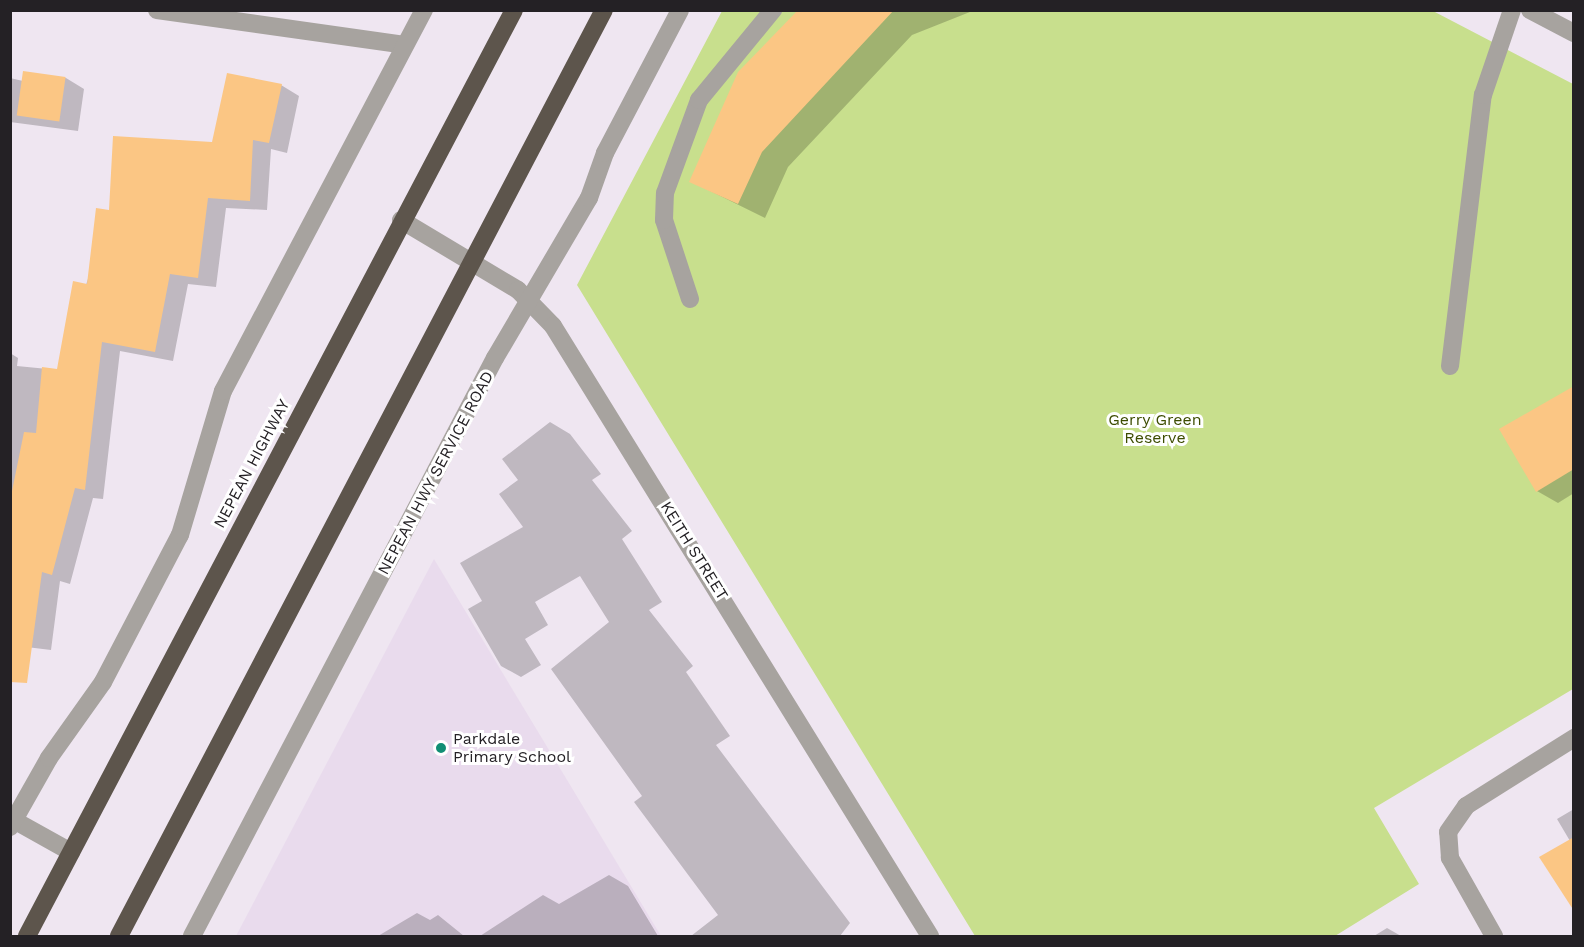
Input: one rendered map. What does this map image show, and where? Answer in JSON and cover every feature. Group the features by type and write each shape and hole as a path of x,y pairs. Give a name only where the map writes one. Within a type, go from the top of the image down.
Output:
{"highway":[{"name":"NEPEAN HIGHWAY","path":"27,936 401,220 514,10"},
{"path":"119,936 604,10"}],"street":[{"path":"157,10 405,45"},
{"path":"71,852 12,821 103,682 180,535 223,391 424,10"},
{"name":"NEPEAN HWY SERVICE ROAD","path":"192,936 495,358 531,303 589,198 611,141 680,10"},
{"path":"690,299 664,220 665,193 699,100 773,10"},
{"path":"1450,366 1483,95 1512,10"},
{"path":"1530,10 1574,33"},
{"name":"KEITH STREET","path":"401,220 473,261 531,303 552,326 719,590 930,936"},
{"path":"1494,936 1447,846 1454,818 1494,787 1574,738"}],"shaded area":[{"name":"Parkdale Primary School","path":"434,559 661,936 236,936"}],"green space":[{"name":"Gerry Green Reserve","path":"722,11 1433,11 1573,84 1573,689 1374,808 1419,884 1335,936 975,936 577,285"}],"building":[{"path":"798,10 894,10 762,152 738,204 689,182 738,72"},
{"path":"23,71 66,77 59,122 17,116"},
{"path":"227,73 282,84 269,143 253,140 250,201 208,198 198,278 170,274 155,352 102,342 85,490 75,488 52,575 42,572 27,683 10,682 10,501 24,432 36,433 42,367 57,369 73,281 87,284 96,208 109,210 113,136 212,142"},
{"path":"1574,386 1574,469 1536,492 1499,429"},
{"path":"1574,837 1574,911 1539,857"}],"place":[{"name":"Parkdale Primary School","path":"441,748"}]}
